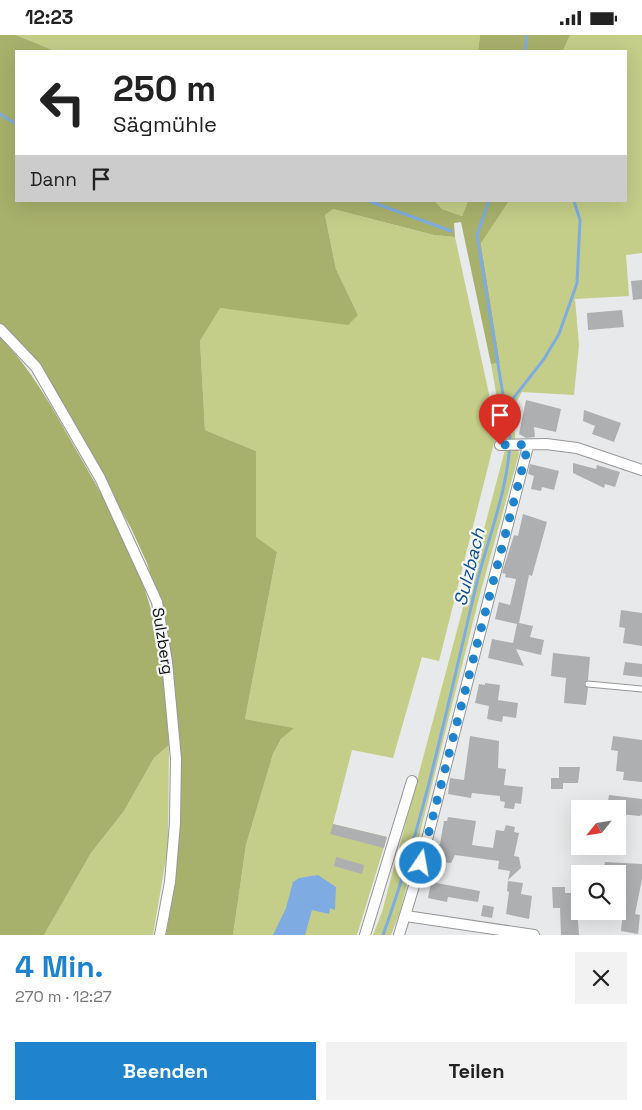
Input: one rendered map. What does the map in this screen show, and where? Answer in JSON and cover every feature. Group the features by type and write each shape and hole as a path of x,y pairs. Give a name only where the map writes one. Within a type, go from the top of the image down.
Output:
{"street":[{"name":"Sulzberg","path":"0,329 36,367 100,478 157,602 167,662 176,759 173,853 170,882 160,935"},
{"path":"503,445 546,444 577,448 642,470"},
{"path":"399,935 406,917 523,445"},
{"path":"365,935 412,781"},
{"path":"406,917 534,935"}],"lane":[{"path":"588,684 642,689"}],"green space":[{"path":"0,35 16,35 53,50 15,50 15,202 436,202 442,209 462,216 468,202 508,202 481,243 500,363 491,364 461,222 454,223 455,237 434,235 333,209 325,215 336,269 358,315 348,325 220,308 200,341 205,430 256,451 256,537 277,552 245,719 294,728 281,739 273,754 246,845 233,935 166,935 175,883 180,808 178,744 163,616 147,563 131,528 52,386 0,324"},
{"path":"16,35 480,35 478,50 53,50"},
{"path":"480,35 570,35 563,50 478,50"},
{"path":"570,35 642,35 642,253 626,255 629,296 575,299 579,345 574,395 522,392 514,406 515,439 504,439 491,364 500,363 481,242 508,202 627,202 627,50 563,50"},
{"path":"436,202 468,202 462,216 442,209"},
{"path":"333,209 434,235 455,237 492,408 495,439 439,661 422,657 393,758 352,750 333,824 387,837 357,935 233,935 246,845 273,754 281,739 293,728 245,719 277,552 256,538 256,451 205,430 200,341 219,308 358,315 336,269 325,215"},
{"path":"0,337 23,364 52,407 101,493 139,573 153,617 160,648 169,745 154,758 124,811 91,853 44,935 0,935"},
{"path":"505,450 518,450 519,454 480,594 400,912 391,935 373,935 382,912"},
{"path":"169,745 168,847 153,935 44,935 91,853 124,811 154,758"}],"water":[{"path":"318,875 336,887 335,910 330,908 329,914 312,910 305,935 273,935 286,908 293,882 299,878"}],"building":[{"path":"642,280 642,299 633,300 631,281"},
{"path":"622,310 624,327 588,330 587,313"},
{"path":"526,400 561,409 556,432 534,427 535,437 526,438 519,434"},
{"path":"584,410 621,423 614,442 592,434 595,426 583,421"},
{"path":"573,463 596,469 597,465 620,472 615,487 605,484 604,488 573,473"},
{"path":"530,464 559,471 554,490 542,487 541,491 531,489 534,476 528,474"},
{"path":"523,514 547,522 532,576 529,575 519,623 533,626 530,637 544,640 541,655 516,649 524,666 488,658 492,639 513,643 517,624 495,619 499,602 510,605 516,579 505,577 506,574 502,573 514,535 518,536"},
{"path":"621,610 642,613 642,646 623,643 625,628 619,627"},
{"path":"553,653 590,657 588,680 584,683 588,688 586,705 564,703 566,678 551,676"},
{"path":"625,662 642,664 642,677 623,675"},
{"path":"485,683 500,685 498,700 518,703 516,718 503,716 502,722 487,719 489,706 475,703 479,684 485,685"},
{"path":"470,736 499,741 498,768 506,769 504,785 523,787 521,804 515,803 514,809 504,808 505,802 500,801 500,796 472,793 471,798 448,794 450,778 464,780"},
{"path":"613,736 642,740 642,782 623,780 624,772 616,771 618,751 611,750"},
{"path":"559,767 580,767 578,783 563,783 563,789 551,789 551,778 559,778"},
{"path":"609,795 642,799 642,814 640,816 626,815 626,800 608,800"},
{"path":"448,817 476,821 472,845 493,848 496,830 504,831 506,825 515,827 514,832 519,833 514,856 519,857 521,868 508,880 510,871 498,869 499,861 455,855 451,863 433,861 436,844 440,844 444,821 447,821"},
{"path":"333,824 387,837 384,848 330,834"},
{"path":"336,857 364,865 362,874 334,866"},
{"path":"605,862 642,864 642,879 635,914 640,915 638,934 621,931 622,920 626,920 626,865 604,865"},
{"path":"508,881 523,883 521,894 532,896 529,919 506,914 509,892 507,891"},
{"path":"431,882 480,891 478,902 448,897 447,902 428,898"},
{"path":"552,887 565,887 565,893 571,893 571,920 578,920 579,935 561,935 560,908 553,908"},
{"path":"483,905 494,907 492,918 481,916"}],"waterway":[{"name":"Sulzbach","path":"525,50 527,35"},
{"path":"0,114 15,123"},
{"path":"372,202 451,231"},
{"name":"Sulzbach","path":"383,935 398,892 423,805 477,582 498,511 509,456 510,438 477,235 489,202"},
{"path":"505,409 544,359 559,334 577,283 580,220 574,202"}],"route":[{"path":"421,863 528,446 518,444 500,445"}]}
